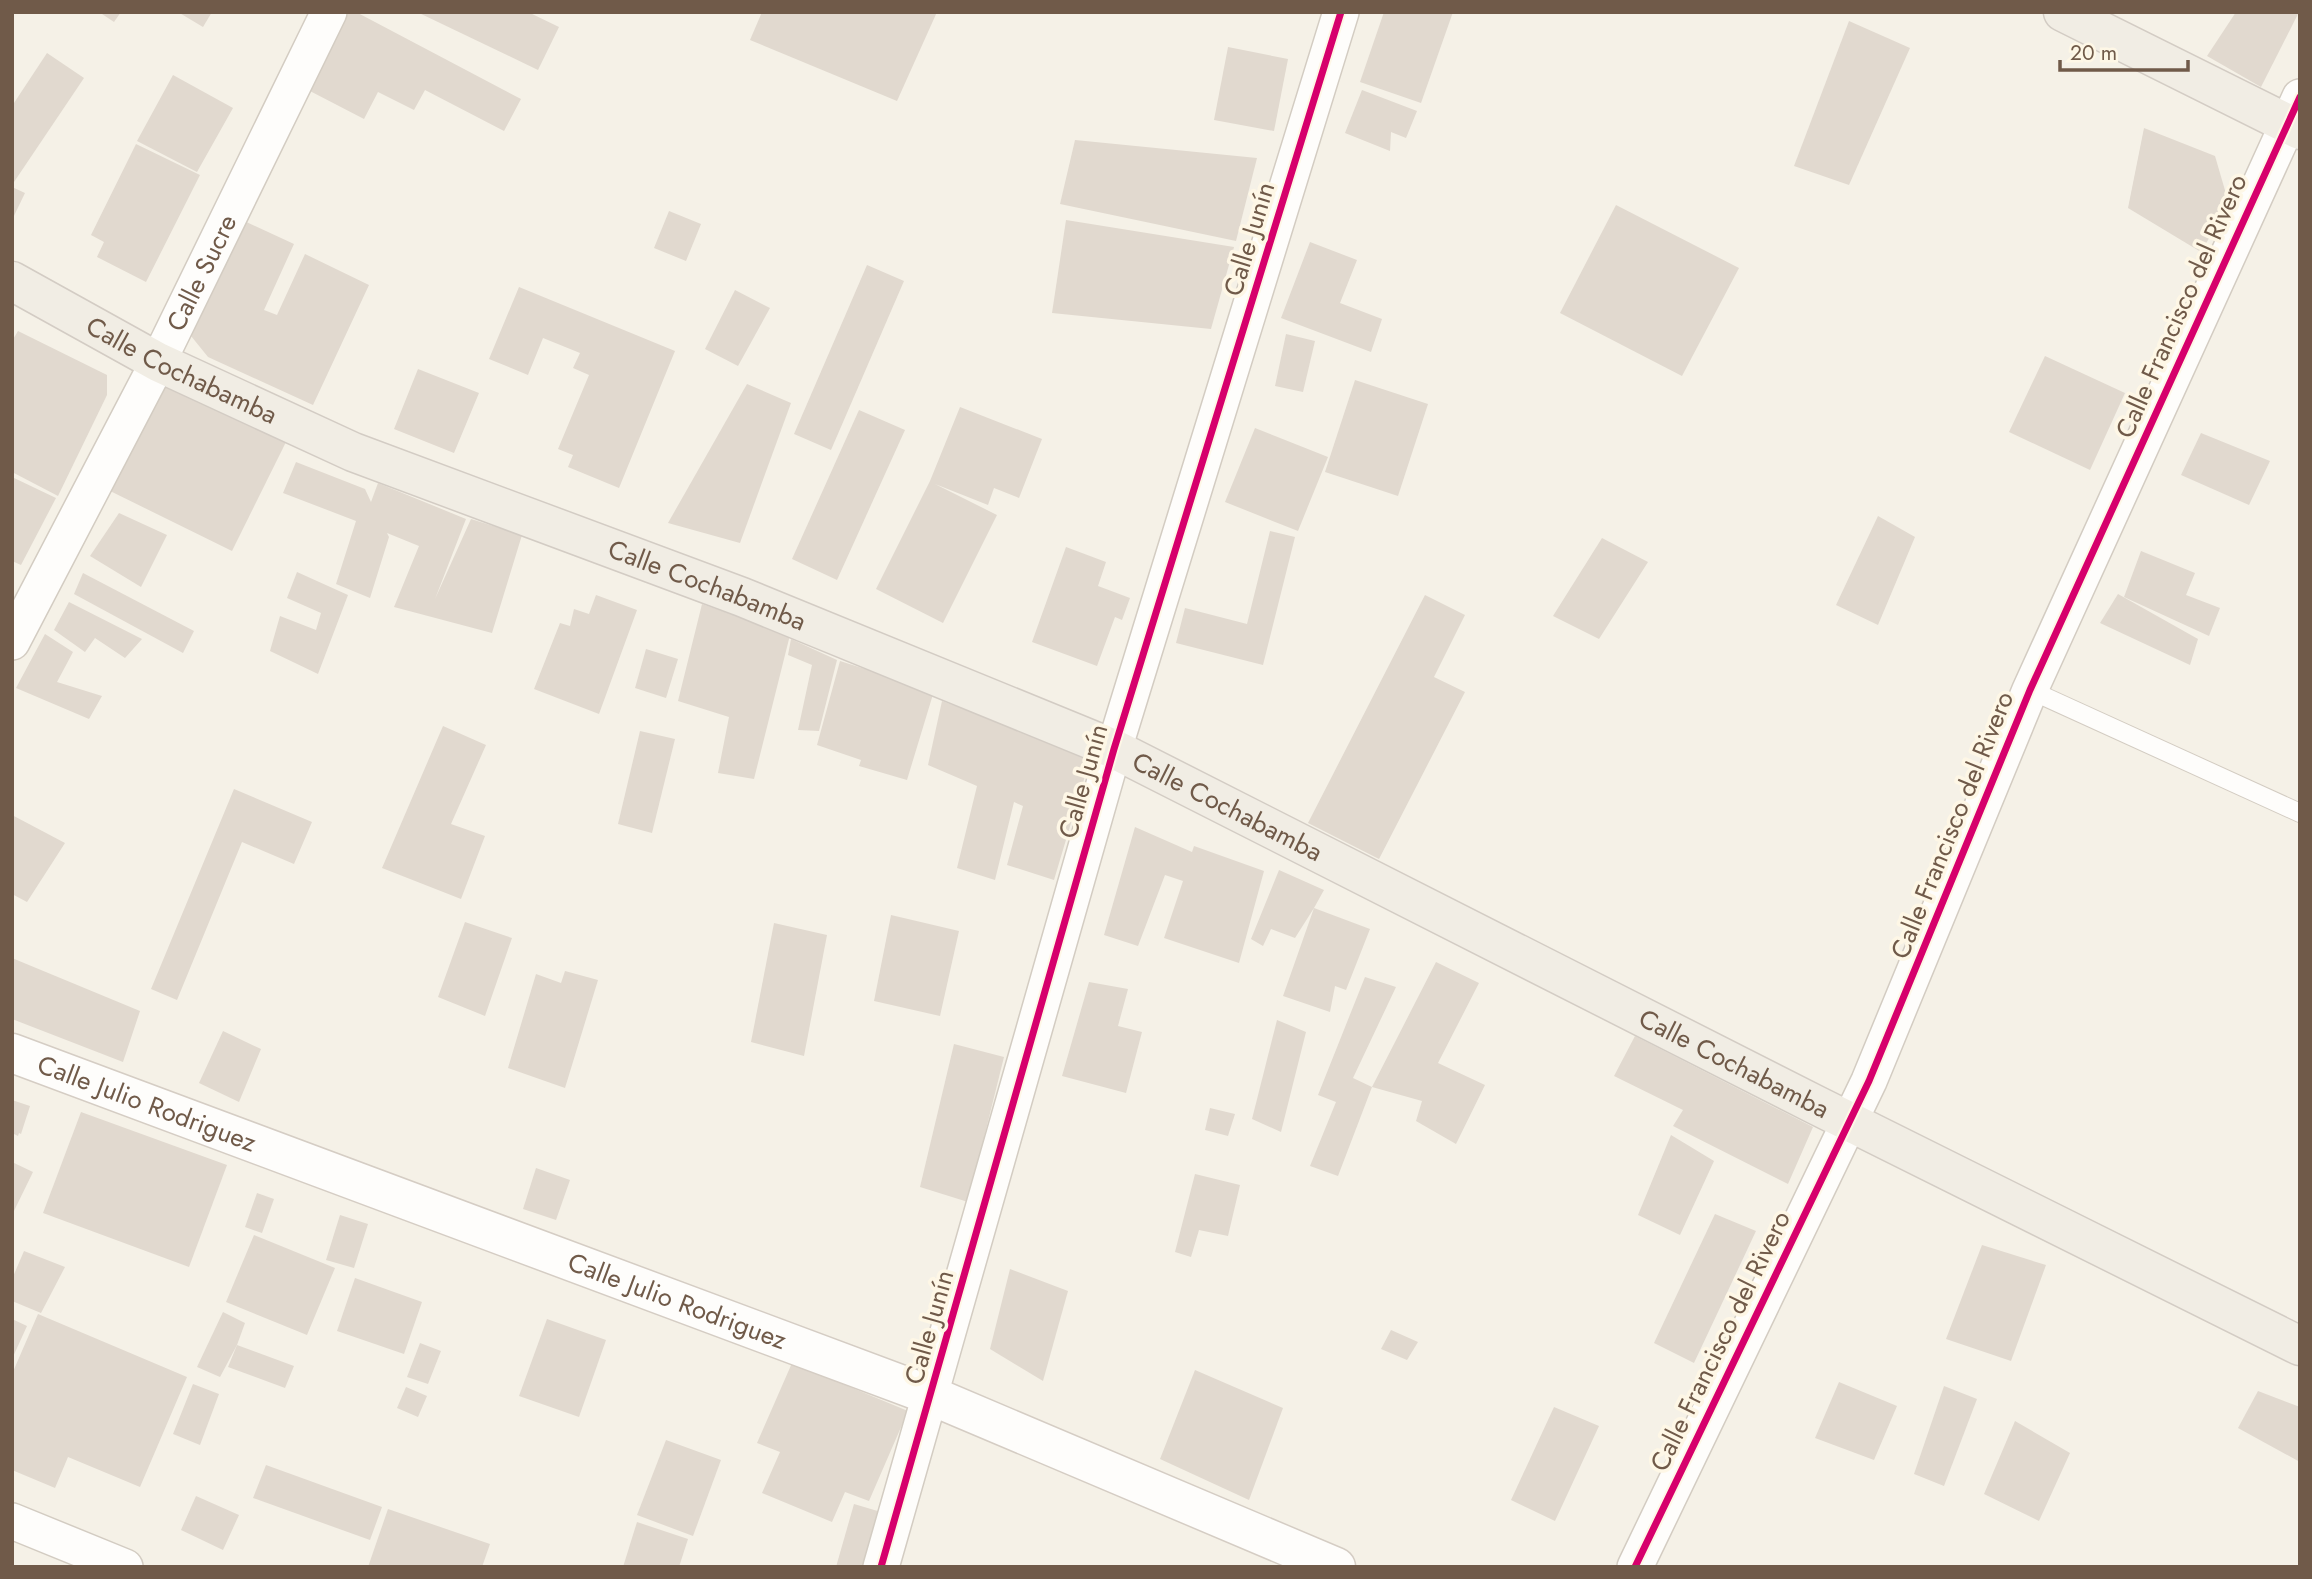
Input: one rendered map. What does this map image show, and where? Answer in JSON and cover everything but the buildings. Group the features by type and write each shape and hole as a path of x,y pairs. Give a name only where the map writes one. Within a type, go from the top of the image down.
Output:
{"main road":[{"path":"2063,12 2295,116"},
{"name":"Calle Cochabamba","path":"12,281 158,362 353,452 742,597 1114,750 2300,1346"},
{"name":"Calle Julio Rodriguez","path":"12,1053 932,1396 1336,1567"}],"street":[{"name":"Calle Sucre","path":"12,642 158,362 329,12"},
{"name":"Calle Junín","path":"881,1567 932,1396 1114,750 1341,12"},
{"name":"Calle Francisco del Rivero","path":"1635,1567 1869,1081 2030,690 2295,116"},
{"path":"12,1521 125,1567"}],"lane":[{"path":"2030,690 2300,813"}],"cycle path":[{"path":"881,1567 1114,749 1341,12"},
{"path":"1635,1567 1869,1081 2030,690 2300,97"}]}
